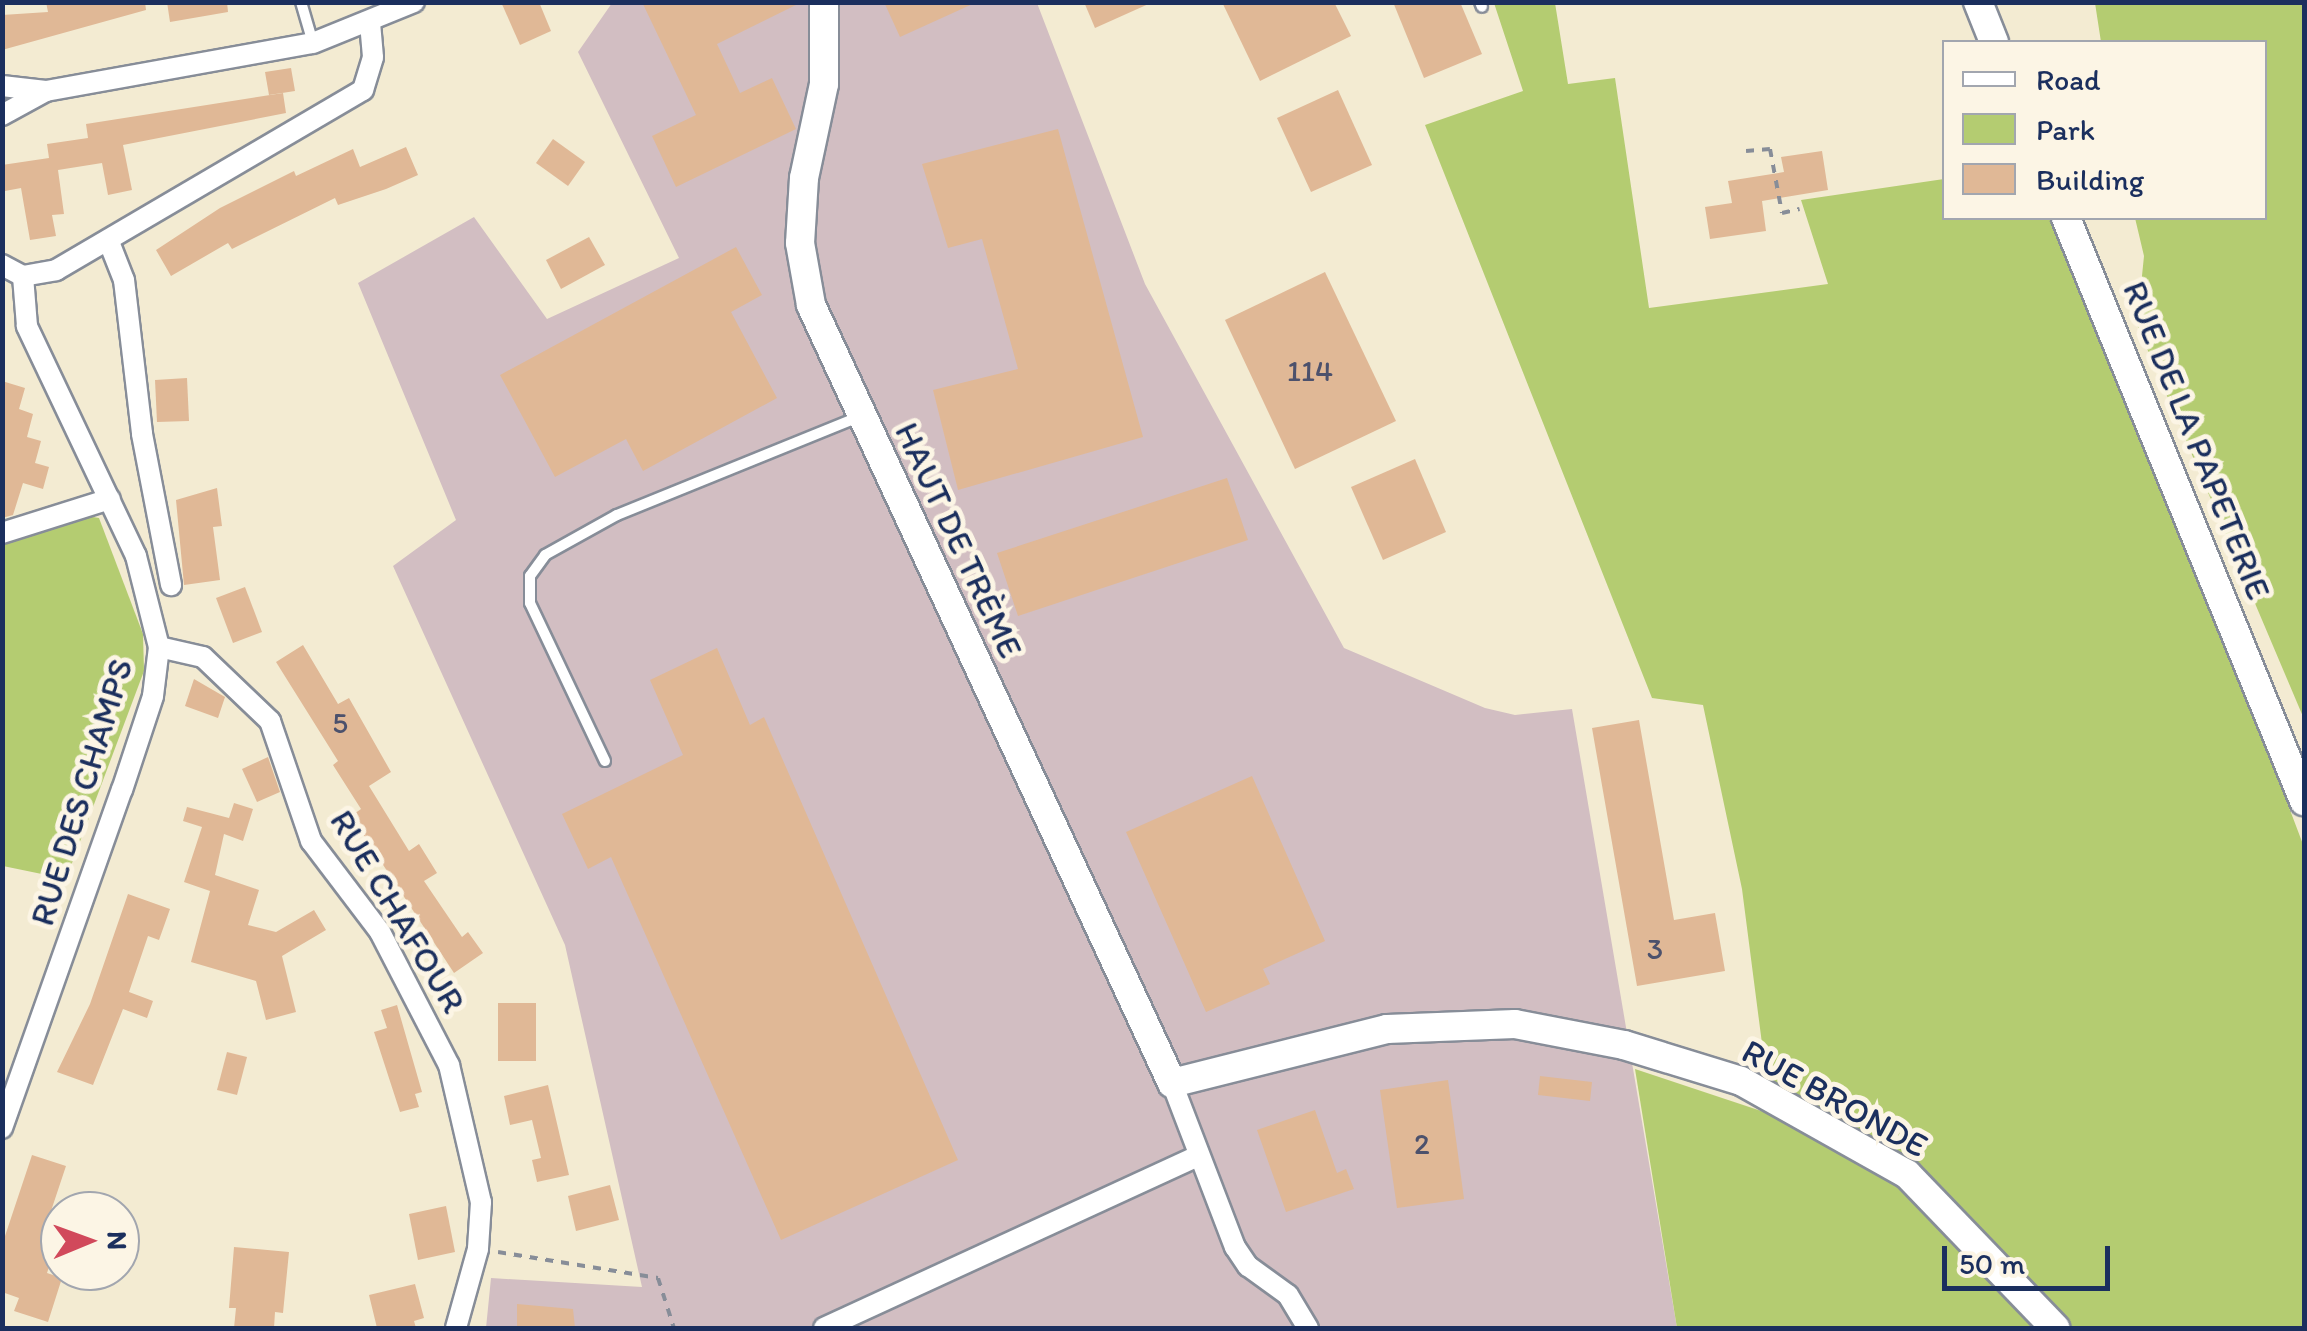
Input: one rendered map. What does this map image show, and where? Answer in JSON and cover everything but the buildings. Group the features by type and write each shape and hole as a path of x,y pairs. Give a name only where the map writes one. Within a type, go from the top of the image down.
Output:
{"street":[{"path":"2,86 46,91 314,43 414,2"},
{"name":"HAUT DE TRÈME","path":"824,2 824,84 804,178 800,242 810,305 1172,1083"},
{"path":"1978,2 1993,40"},
{"path":"2,266 22,276 56,270 364,90 372,58 370,23"},
{"path":"2,115 46,91"},
{"name":"RUE DE LA PAPETERIE","path":"2067,220 2304,801"},
{"path":"109,242 124,280 142,434 171,585"},
{"name":"RUE DES CHAMPS","path":"2,1128 134,752 160,646 146,582 27,326 22,276"},
{"path":"2,533 110,499"},
{"name":"RUE CHAFOUR","path":"160,646 203,657 270,721 312,840 380,932 450,1066 482,1202 478,1249 456,1328"},
{"name":"RUE BRONDE","path":"1172,1083 1387,1029 1516,1024 1624,1045 1741,1081 1907,1174 2054,1328"},
{"path":"1172,1083 1234,1247 1288,1295 1308,1328"},
{"path":"824,1328 1198,1156"}],"lane":[{"path":"301,2 314,43"},
{"path":"605,761 530,603 530,576 545,555 617,515 859,417"}],"path":[{"path":"1746,151 1770,149 1782,213 1800,209"},
{"path":"478,1249 658,1278 674,1328"}],"shaded area":[{"path":"612,3 1037,3 1145,284 1344,648 1485,708 1515,715 1572,709 1677,1328 486,1328 491,1278 642,1287 565,945 393,566 456,520 358,283 474,217 547,319 679,258 578,52"}],"green space":[{"path":"1494,3 1555,3 1568,84 1615,78 1649,308 1828,284 1801,200 1942,179 1942,220 2052,220 2202,578 2304,847 2304,1328 2067,1328 1948,1204 1768,1090 1742,889 1703,705 1652,698 1425,125 1523,91"},
{"path":"2095,3 2304,3 2304,719 2137,325 2144,256 2135,220 2267,220 2267,40 2101,40"},
{"path":"87,516 99,518 143,634 144,671 66,879 3,866 2,544"},
{"path":"1635,1069 1809,1127 1893,1181 1957,1235 2045,1328 1677,1328"}]}
